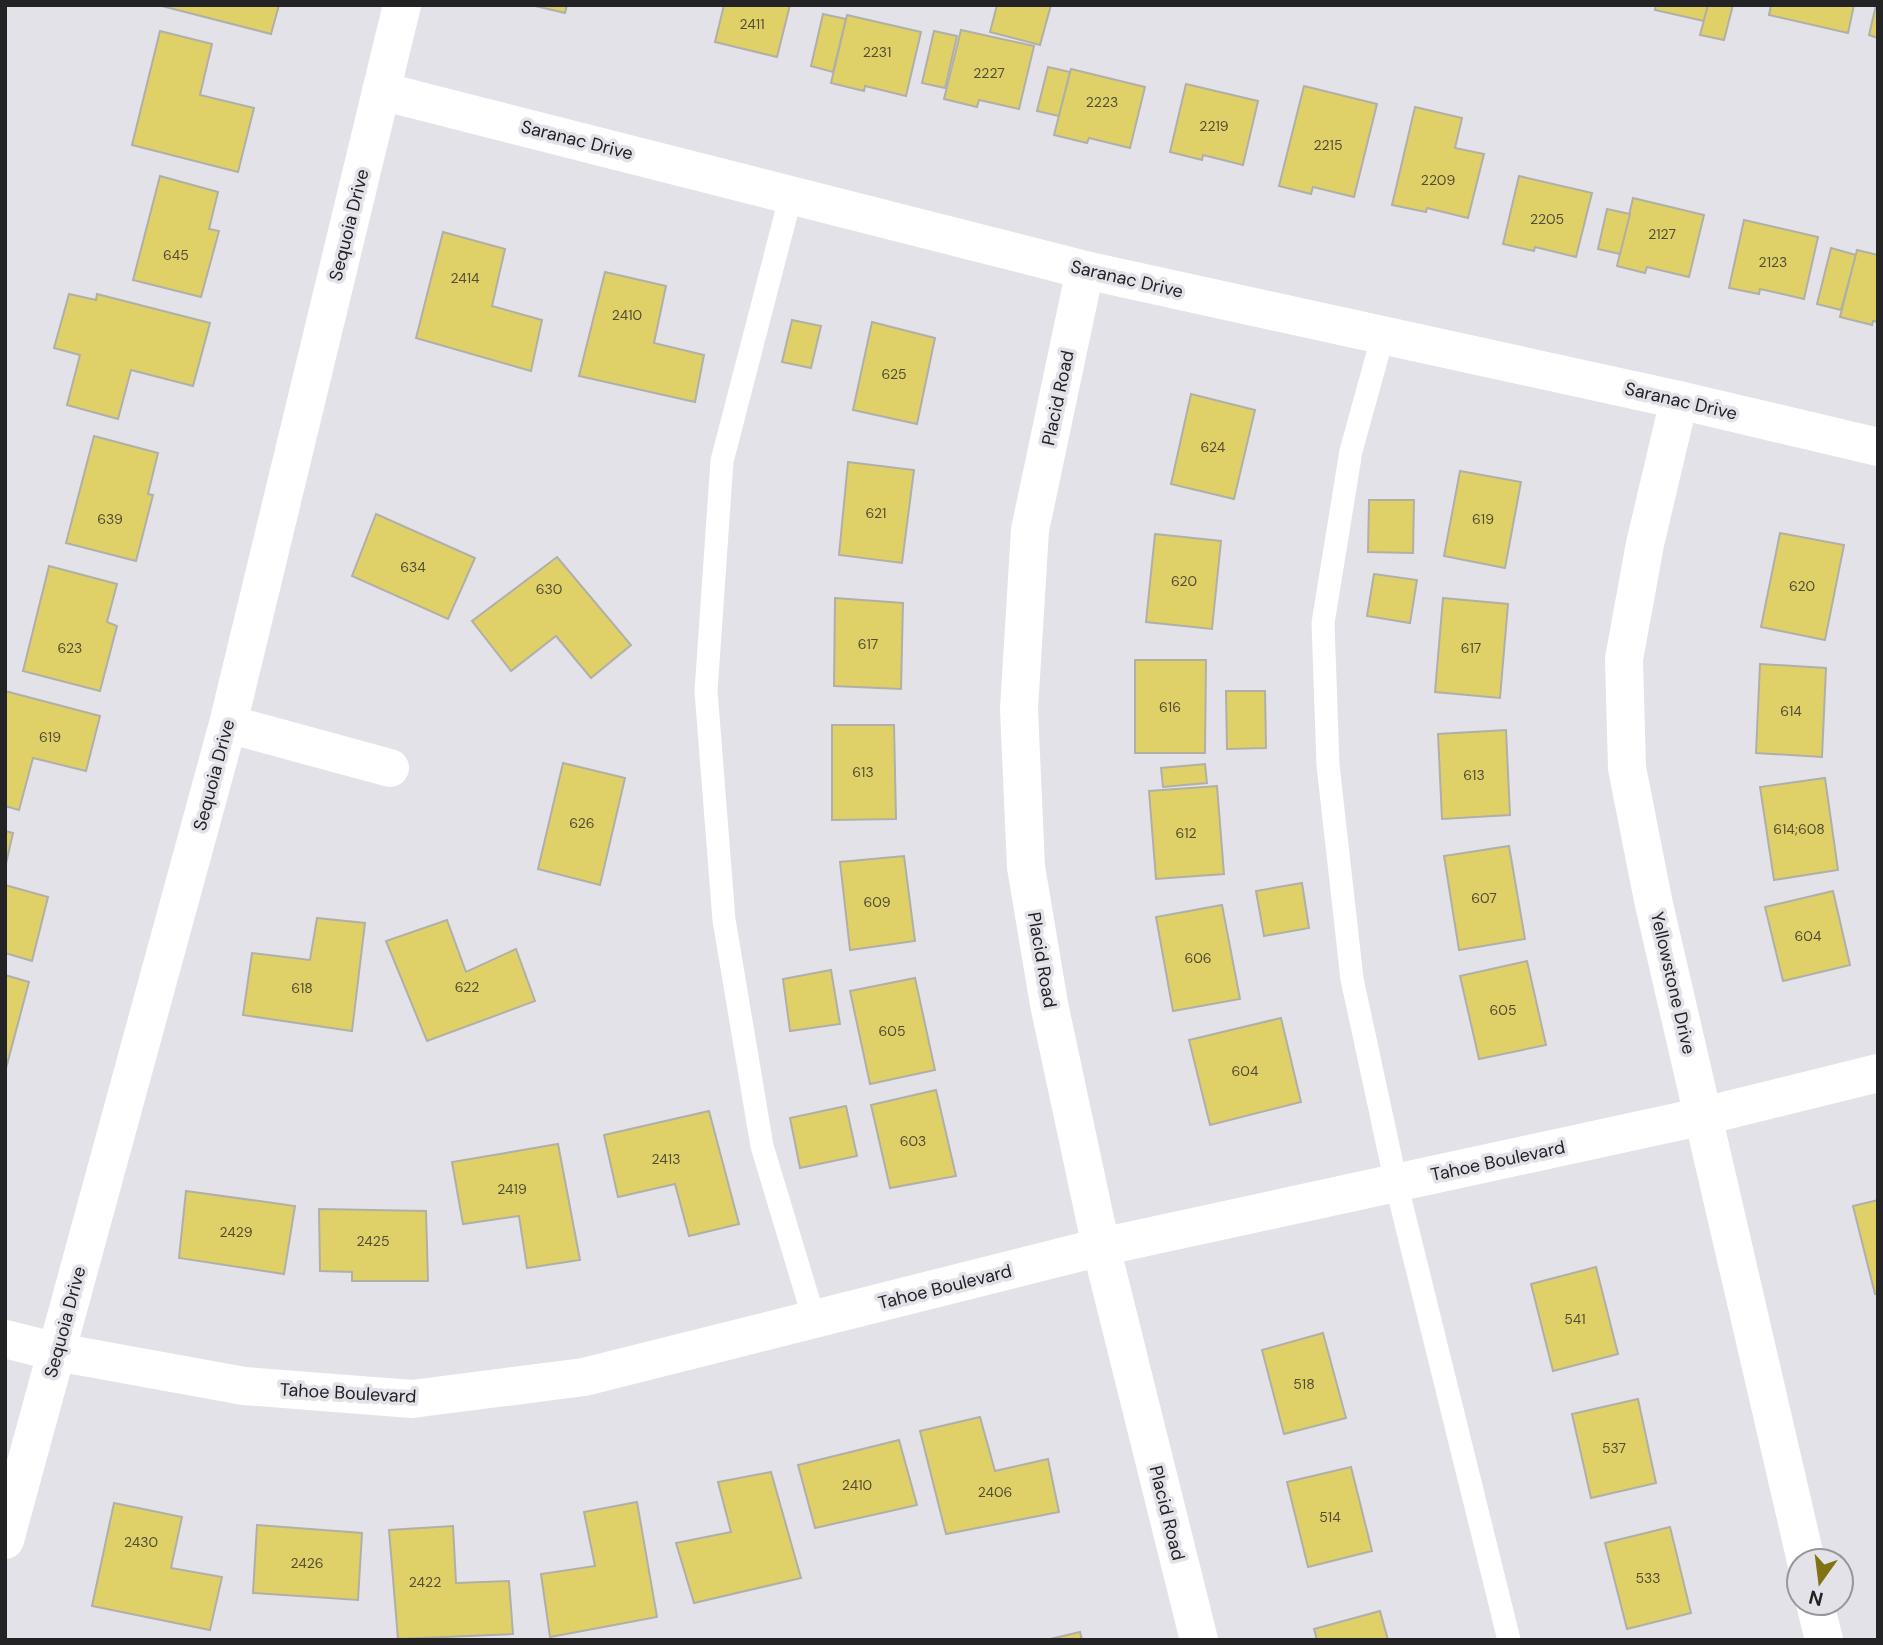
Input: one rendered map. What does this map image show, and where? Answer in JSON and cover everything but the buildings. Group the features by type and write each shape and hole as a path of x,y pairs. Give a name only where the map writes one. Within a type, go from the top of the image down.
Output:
{"street":[{"name":"Sequoia Drive","path":"5,1540 228,724 402,5"},
{"name":"Saranac Drive","path":"381,91 1085,270 1679,400 1878,447"},
{"name":"Placid Road","path":"1085,270 1030,530 1019,709 1026,867 1049,1004 1101,1247 1199,1640"},
{"name":"Yellowstone Drive","path":"1679,400 1645,544 1624,659 1628,768 1653,901 1803,1547"},
{"path":"228,724 390,768"},
{"name":"Tahoe Boulevard","path":"5,1339 57,1352 244,1386 412,1399 584,1377 1101,1247 1704,1116 1878,1073"},
{"path":"1818,1617 1824,1640"}],"lane":[{"path":"792,195 722,461 706,691 724,920 760,1133 814,1319"},
{"path":"1383,335 1351,451 1323,623 1328,765 1352,979 1396,1183 1509,1640"}]}
